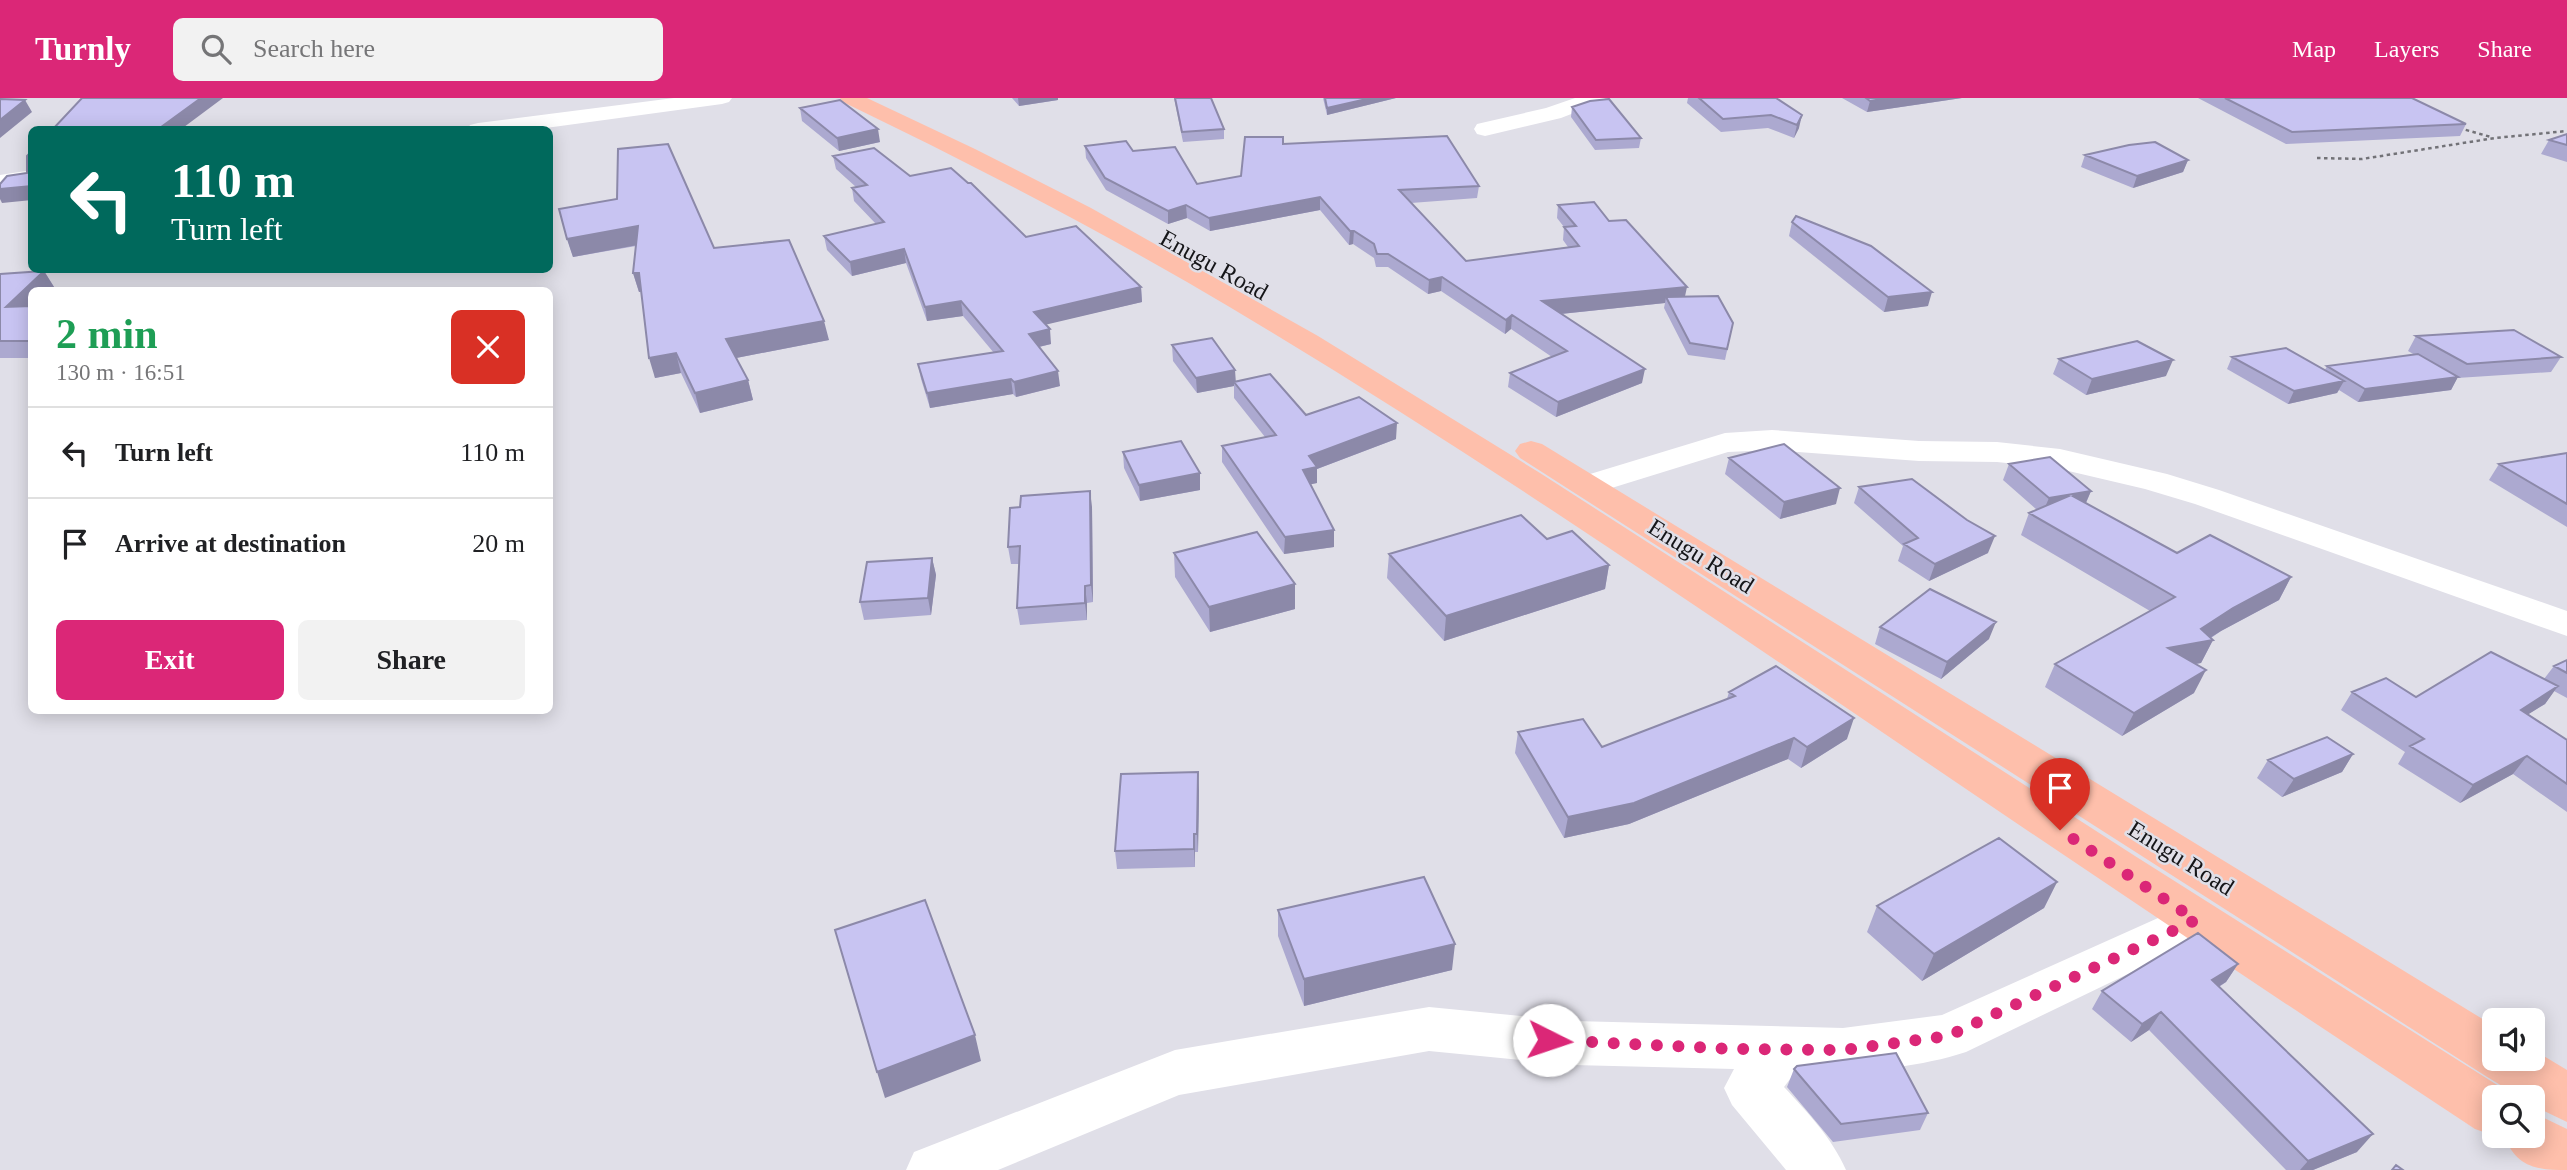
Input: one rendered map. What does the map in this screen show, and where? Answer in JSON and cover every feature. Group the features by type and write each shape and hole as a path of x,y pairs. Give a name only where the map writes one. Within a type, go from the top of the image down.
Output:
{"main road":[{"path":"850,98 945,141 1114,228 1309,342 1559,499 2196,920 2482,1104"},
{"name":"Enugu Road","path":"886,98 1000,151 1135,220 1333,332 1589,485 2482,1045"},
{"path":"2523,1071 2567,1098"},
{"path":"2545,1145 2567,1159"}],"street":[{"path":"508,126 722,98"},
{"path":"1485,129 1553,113 1595,98"},
{"path":"0,172 28,174"},
{"path":"0,182 28,175"},
{"path":"1589,485 1725,443 1772,440 1919,451 1997,452 2060,459 2155,481 2207,497 2567,624"},
{"path":"934,1170 1175,1073 1429,1029 1573,1043 1843,1050 1948,1036 2196,920"},
{"path":"1783,1049 1751,1088 1796,1139 1818,1170"}],"path":[{"path":"2454,126 2495,138"},
{"path":"2317,158 2362,159 2495,138 2567,131"}],"building":[{"path":"82,98 201,98 162,126 56,126"},
{"path":"1175,98 1211,98 1224,129 1182,132"},
{"path":"1325,98 1371,98 1327,108"},
{"path":"1699,98 1776,98 1802,115 1797,125 1771,115 1723,119"},
{"path":"1866,98 1888,98 1870,101"},
{"path":"2225,98 2412,98 2466,124 2292,132"},
{"path":"0,99 25,100 0,120"},
{"path":"1609,99 1641,138 1596,140 1572,107"},
{"path":"840,100 878,129 837,138 800,108"},
{"path":"2567,134 2567,145 2549,140"},
{"path":"1447,136 1479,186 1399,190 1466,261 1579,246 1564,227 1576,226 1558,205 1594,202 1609,221 1626,220 1687,287 1542,301 1645,369 1558,402 1510,373 1567,351 1512,315 1506,320 1442,277 1429,280 1388,254 1377,254 1374,244 1350,231 1320,197 1209,218 1186,205 1168,211 1105,178 1085,146 1126,141 1133,151 1175,147 1197,184 1241,176 1245,137 1283,137 1283,144"},
{"path":"2155,142 2188,160 2137,176 2085,155 2129,145"},
{"path":"668,144 714,248 789,240 824,321 726,339 748,380 695,393 676,353 649,358 639,273 633,273 638,226 567,239 559,209 617,199 618,149"},
{"path":"874,148 910,176 951,168 971,183 1026,237 1076,226 1141,287 1034,312 1050,329 1029,334 1058,371 1014,382 1011,379 927,393 918,364 1003,351 961,301 925,307 904,249 850,262 824,236 884,222 852,188 867,185 833,156"},
{"path":"27,156 28,186 0,189 0,184 7,176 27,173"},
{"path":"1796,216 1871,246 1932,292 1888,297 1792,222"},
{"path":"42,273 6,307 28,306 28,341 0,341 0,274"},
{"path":"1718,296 1733,323 1727,349 1690,343 1666,297"},
{"path":"2514,330 2561,357 2467,364 2416,336"},
{"path":"1212,338 1235,370 1196,378 1172,345"},
{"path":"2137,341 2173,360 2092,379 2059,359"},
{"path":"2286,348 2344,381 2294,391 2232,357"},
{"path":"2418,354 2458,377 2365,389 2327,366"},
{"path":"1270,374 1306,415 1359,397 1397,423 1309,456 1317,467 1303,470 1334,530 1285,537 1222,446 1276,435 1234,382"},
{"path":"1181,441 1200,473 1139,485 1123,452"},
{"path":"1784,444 1840,488 1784,502 1729,458"},
{"path":"2567,453 2567,504 2499,464"},
{"path":"2050,457 2091,491 2049,498 2009,464"},
{"path":"1912,479 1967,520 1995,536 1935,564 1904,544 1918,538 1859,487"},
{"path":"1090,491 1091,585 1085,586 1085,603 1017,608 1020,546 1008,547 1010,508 1020,507 1021,496"},
{"path":"2071,495 2177,553 2210,535 2291,577 2233,608 2201,629 2213,640 2168,648 2206,670 2134,713 2055,664 2175,597 2029,513"},
{"path":"1521,515 1547,539 1572,531 1609,565 1446,616 1389,554"},
{"path":"1257,532 1295,584 1209,607 1174,553"},
{"path":"932,558 928,598 860,602 867,562"},
{"path":"1930,589 1996,622 1947,662 1880,627"},
{"path":"2491,652 2558,686 2521,710 2567,740 2567,784 2527,756 2473,785 2410,746 2424,739 2352,692 2386,678 2416,697"},
{"path":"2567,660 2567,673 2554,666"},
{"path":"1776,666 1854,718 1807,747 1794,738 1634,803 1568,817 1518,732 1583,719 1602,747 1735,696 1729,692"},
{"path":"2327,737 2353,754 2294,779 2268,760"},
{"path":"1198,772 1197,834 1194,834 1194,849 1115,851 1121,774"},
{"path":"1999,838 2057,882 1934,954 1877,906"},
{"path":"1424,877 1455,944 1304,979 1278,910"},
{"path":"925,900 975,1035 877,1072 835,930"},
{"path":"2198,933 2238,964 2212,980 2373,1134 2308,1161 2161,1012 2142,1024 2102,991"},
{"path":"1896,1053 1928,1113 1841,1124 1794,1069 1797,1066"}],"route":[{"path":"1549,1040 1734,1049 1843,1050 1948,1036 2196,920 2060,830"}]}
